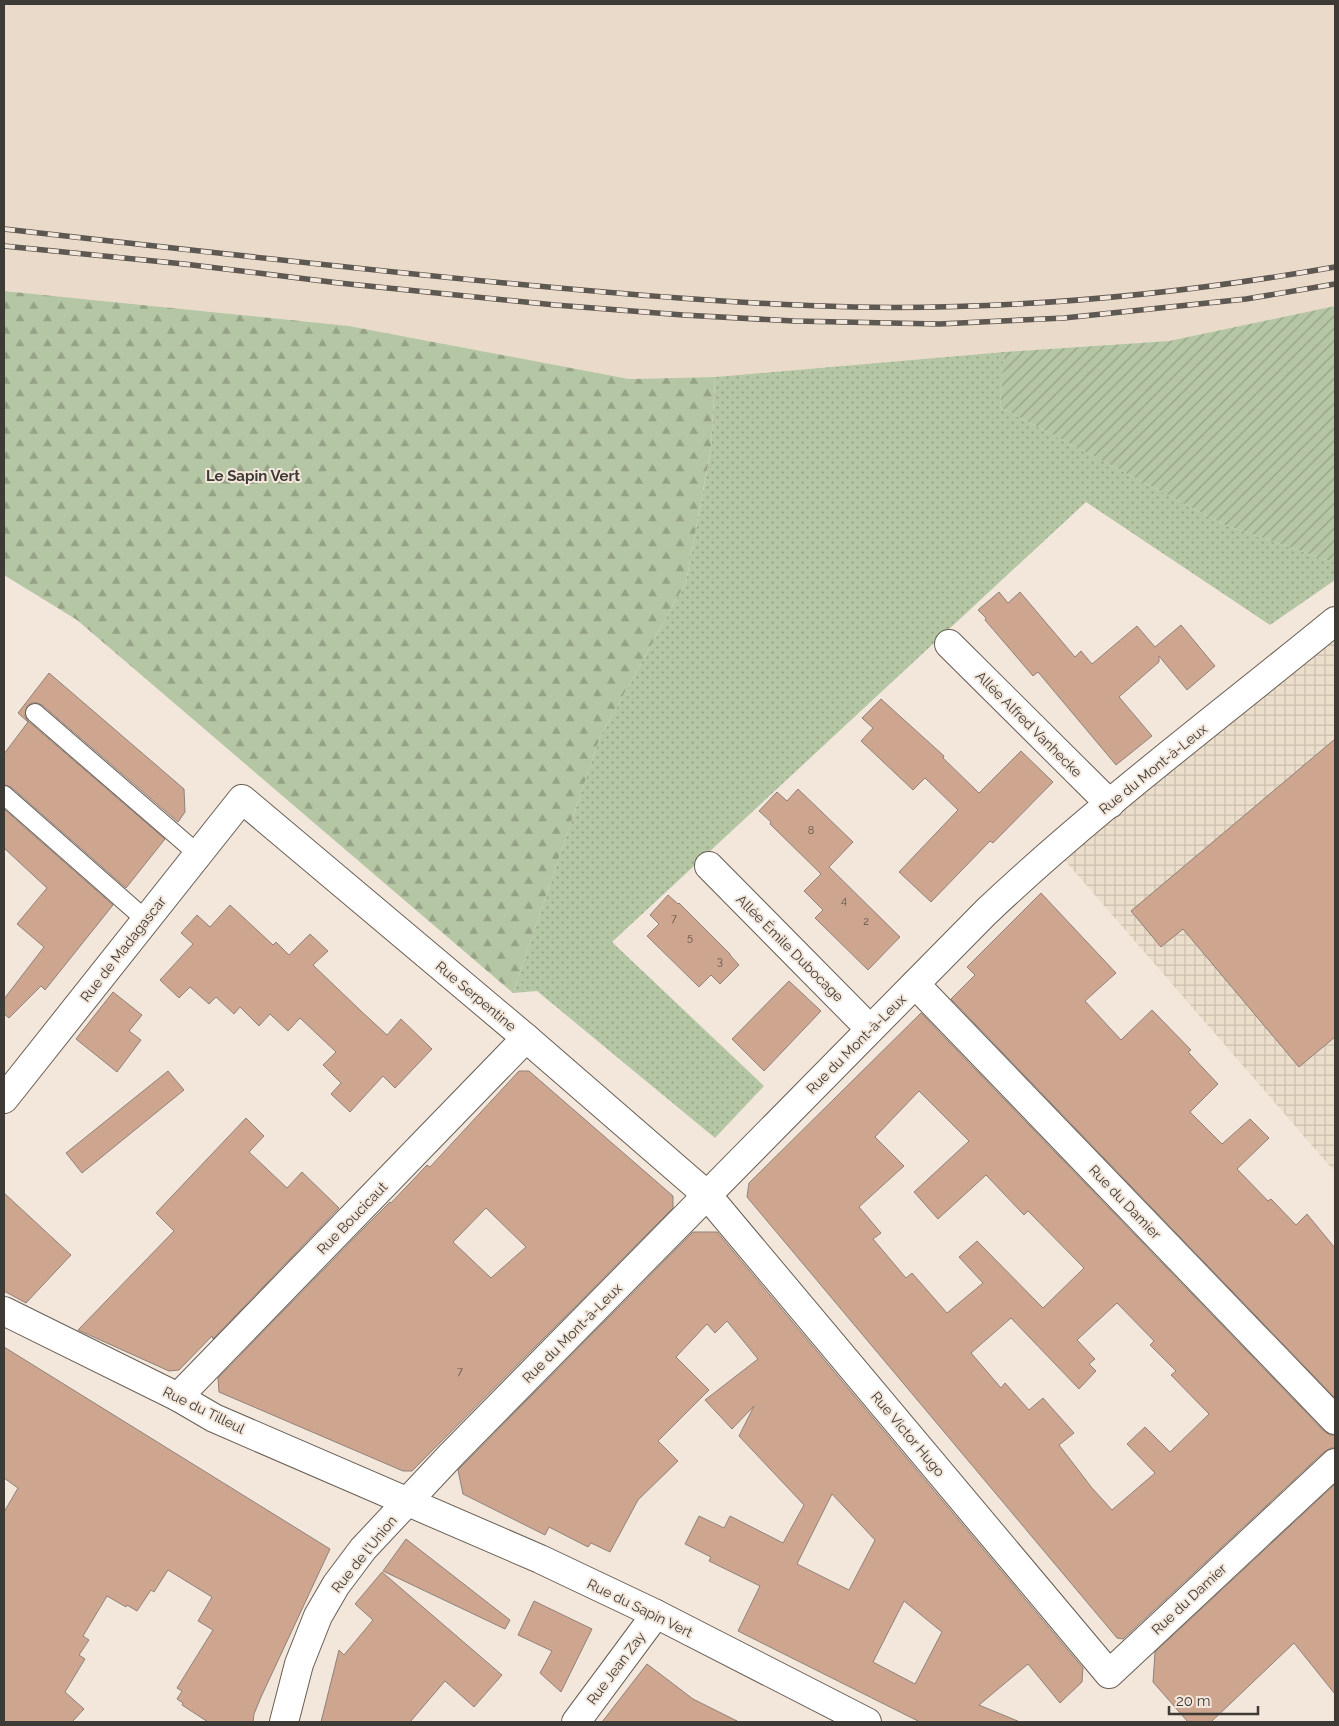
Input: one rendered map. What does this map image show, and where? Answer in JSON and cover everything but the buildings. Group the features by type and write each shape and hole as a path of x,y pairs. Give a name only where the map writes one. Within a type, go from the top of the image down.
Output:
{"street":[{"name":"Rue du Mont-à-Leux","path":"408,1501 870,1029 1026,874 1335,622"},
{"name":"Allée Alfred Vanhecke","path":"949,644 1110,804"},
{"name":"Rue de Madagascar","path":"4,1099 242,799"},
{"name":"Rue Serpentine","path":"242,799 526,1038 708,1195"},
{"name":"Allée Émile Dubocage","path":"709,866 870,1029"},
{"name":"Rue du Damier","path":"915,984 1335,1420"},
{"name":"Rue Boucicaut","path":"178,1397 526,1038"},
{"name":"Rue Victor Hugo","path":"708,1195 1109,1674"},
{"name":"Rue du Tilleul","path":"4,1310 178,1397 214,1418 408,1501"},
{"name":"Rue du Damier","path":"1109,1674 1335,1463"},
{"name":"Rue du Sapin Vert","path":"408,1501 540,1559 656,1614 867,1722"},
{"name":"Rue de l'Union","path":"284,1722 299,1664 310,1634 326,1601 363,1550 408,1501"},
{"name":"Rue Jean Zay","path":"576,1722 656,1614"}],"lane":[{"path":"35,713 198,854"},
{"path":"4,795 146,920"}],"shaded area":[{"path":"4,4 1335,4 1335,306 1169,341 1004,352 715,377 629,379 349,326 4,291"},
{"path":"1335,625 1335,1172 1062,857"}],"green space":[{"path":"4,291 349,326 629,379 715,377 711,448 686,582 600,737 513,993 77,620 4,575"},
{"path":"1335,306 1335,563 1225,525 1000,407 1004,352 1169,341"},
{"path":"1004,352 1000,407 1225,525 1335,563 1335,580 1270,625 1086,502 612,942 764,1086 715,1138 537,991 513,993 600,737 686,582 711,449 715,377"}],"railway":[{"path":"4,229 442,277 636,295 810,306 975,306 1095,299 1155,293 1335,267"},
{"path":"4,246 555,305 794,321 939,324 1064,318 1246,299 1335,284"}],"district":[{"name":"Le Sapin Vert","path":"253,476"}]}
